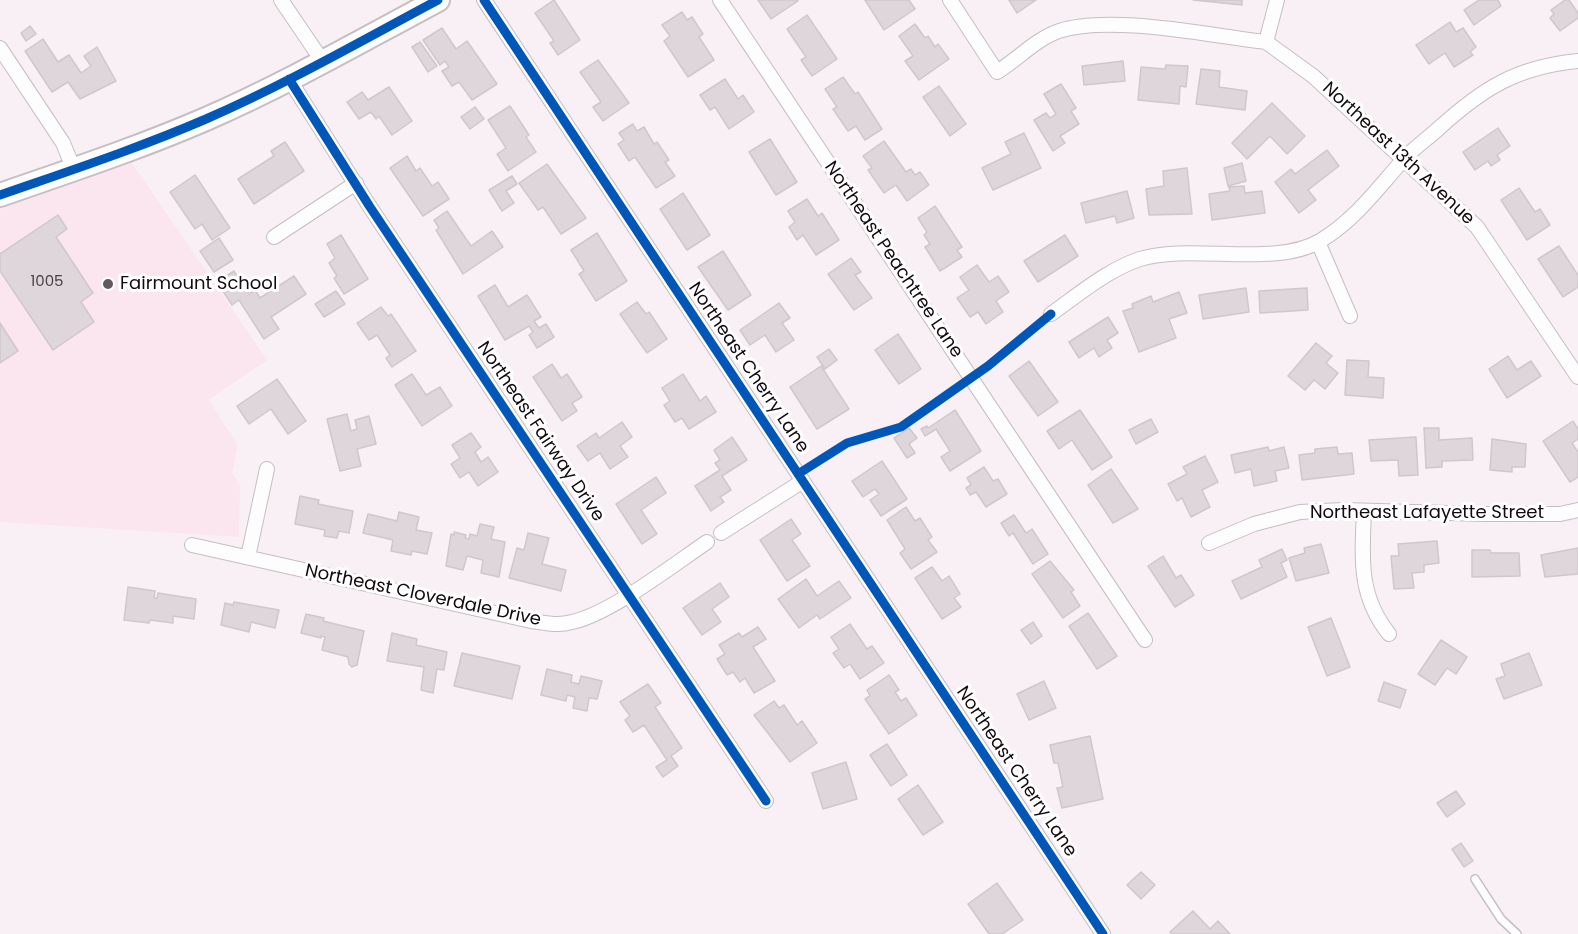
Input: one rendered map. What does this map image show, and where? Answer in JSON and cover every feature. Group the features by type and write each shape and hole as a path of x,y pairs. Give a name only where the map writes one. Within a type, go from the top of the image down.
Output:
{"main road":[{"path":"0,195 74,170 207,118 323,62 438,0"}],"street":[{"path":"281,0 323,62"},
{"name":"Northeast Cherry Lane","path":"484,0 1103,934"},
{"name":"Northeast Peachtree Lane","path":"720,0 1145,640"},
{"path":"950,0 997,72 1042,40 1059,32 1101,25 1266,42 1277,0"},
{"name":"Northeast 13th Avenue","path":"1266,42 1313,76 1477,227 1578,377"},
{"path":"0,48 63,143 74,170"},
{"path":"1051,314 1110,274 1140,259 1158,256 1268,252 1318,242 1358,213 1404,159 1459,110 1494,85 1532,68 1578,61"},
{"name":"Northeast Fairway Drive","path":"289,79 627,595 766,801"},
{"path":"274,237 356,183"},
{"path":"1318,242 1350,316"},
{"path":"248,556 267,469"},
{"path":"721,533 800,477"},
{"name":"Northeast Lafayette Street","path":"1209,543 1254,524 1300,512 1560,514 1578,510"},
{"path":"1364,511 1365,586 1377,619 1389,634"},
{"name":"Northeast Cloverdale Drive","path":"192,545 559,624 580,620 627,595 707,542"}],"lane":[{"path":"1475,879 1501,919 1517,934"}],"path":[{"path":"800,477 847,443 901,427 971,378 1051,314"}],"shaded area":[{"name":"Fairmount School","path":"132,163 267,360 209,400 238,446 232,472 240,486 239,537 0,522 0,209"}],"building":[{"path":"554,0 580,40 558,55 550,43 554,41 535,13"},
{"path":"758,0 797,0 798,1 771,19"},
{"path":"865,0 909,0 915,9 884,30"},
{"path":"1009,0 1036,0 1017,13"},
{"path":"1193,0 1242,0 1242,5"},
{"path":"1479,0 1498,0 1501,6 1474,25 1464,10"},
{"path":"1565,0 1569,0 1578,13 1578,18 1560,31 1550,18 1554,14 1551,10"},
{"path":"682,12 687,20 692,17 703,34 699,37 714,60 688,77 664,41 670,36 662,25"},
{"path":"807,15 837,59 812,76 801,60 806,57 787,29"},
{"path":"1450,22 1456,32 1463,28 1476,47 1470,52 1473,55 1454,67 1445,53 1429,64 1416,45"},
{"path":"915,24 925,38 928,36 935,47 938,44 949,59 919,80 905,61 913,56 899,36"},
{"path":"30,26 36,34 26,41 21,33"},
{"path":"442,28 456,49 467,41 497,84 472,100 459,82 452,86 442,71 449,67 445,61 440,65 423,40"},
{"path":"43,39 58,62 69,55 81,73 91,66 84,56 97,47 116,81 80,99 68,82 52,92 25,51"},
{"path":"420,42 437,66 428,72 412,47"},
{"path":"598,60 629,103 603,121 593,107 601,102 580,72"},
{"path":"1123,61 1125,81 1084,85 1082,66"},
{"path":"1166,65 1188,66 1186,87 1180,86 1179,104 1138,100 1141,67 1165,69"},
{"path":"1201,69 1220,71 1219,87 1247,91 1245,110 1196,104"},
{"path":"843,77 855,94 858,92 882,129 865,140 856,126 848,131 833,109 837,107 825,89"},
{"path":"725,79 738,99 743,95 754,112 729,129 715,107 710,110 700,95"},
{"path":"1061,84 1076,108 1071,111 1079,124 1060,136 1065,143 1053,151 1034,120 1046,113 1050,118 1056,114 1044,94"},
{"path":"939,86 966,124 950,136 923,97"},
{"path":"389,87 412,121 392,135 379,116 376,119 371,112 359,119 347,102 362,92 368,100"},
{"path":"1272,103 1305,136 1287,154 1270,136 1247,159 1232,143"},
{"path":"510,106 529,135 526,137 536,152 508,171 497,154 506,148 488,120"},
{"path":"475,107 484,119 470,129 461,117"},
{"path":"633,124 637,131 644,127 654,144 657,142 669,160 665,162 675,176 656,188 635,157 629,161 618,144 624,140 619,133"},
{"path":"1498,128 1510,146 1497,155 1500,160 1491,166 1488,161 1475,170 1463,152"},
{"path":"1024,133 1041,168 993,190 982,168 1011,154 1005,142"},
{"path":"770,139 797,182 776,195 749,152"},
{"path":"884,141 906,172 911,169 915,175 920,172 929,185 907,201 896,185 884,193 868,170 872,168 863,156"},
{"path":"285,142 304,171 254,204 238,179 274,156 271,151"},
{"path":"1327,150 1339,166 1308,190 1316,200 1299,213 1275,182 1291,169 1295,174"},
{"path":"407,156 416,171 420,168 432,186 438,182 449,199 423,216 390,168"},
{"path":"1242,163 1246,181 1228,186 1224,168"},
{"path":"547,164 586,218 561,234 543,207 538,210 519,183"},
{"path":"1187,168 1192,214 1149,215 1146,189 1164,186 1163,171"},
{"path":"195,175 230,228 212,240 202,224 195,229 170,192"},
{"path":"512,176 517,184 506,191 514,203 502,211 489,190"},
{"path":"1244,186 1245,193 1262,191 1265,213 1212,220 1209,194 1230,191 1229,187"},
{"path":"1519,188 1535,212 1540,209 1550,225 1527,240 1501,200"},
{"path":"1127,191 1134,218 1117,223 1115,216 1086,223 1081,203"},
{"path":"683,193 710,235 687,250 660,209"},
{"path":"807,199 818,216 822,213 839,240 816,255 803,235 797,240 789,227 795,222 788,211"},
{"path":"935,206 962,247 957,250 962,257 940,271 925,247 930,244 924,235 927,232 918,218"},
{"path":"447,211 471,246 492,231 503,247 463,274 436,230 439,228 434,220"},
{"path":"58,215 67,229 56,237 93,293 81,302 94,322 53,350 0,271 0,254"},
{"path":"597,233 627,281 596,301 579,274 584,271 571,250"},
{"path":"341,235 368,279 344,294 334,278 337,276 329,263 335,258 327,244"},
{"path":"1065,235 1078,256 1038,282 1024,261"},
{"path":"219,238 233,260 214,272 200,251"},
{"path":"1559,246 1578,275 1578,287 1563,297 1538,259"},
{"path":"723,251 751,295 728,310 698,267"},
{"path":"851,258 861,272 855,275 872,298 854,310 828,274"},
{"path":"977,265 989,282 998,276 1009,292 996,301 1003,312 986,324 978,312 970,317 957,298 969,290 960,277"},
{"path":"234,271 249,294 255,290 260,298 294,276 306,294 271,317 279,329 264,339 239,300 232,305 217,282"},
{"path":"495,285 508,307 527,295 541,317 534,321 539,328 546,324 554,337 537,348 529,335 533,332 529,326 505,340 478,296"},
{"path":"1246,288 1249,312 1203,319 1199,295"},
{"path":"1307,288 1308,310 1260,313 1259,291"},
{"path":"336,291 345,304 324,317 315,304"},
{"path":"1179,292 1187,313 1169,319 1176,338 1139,352 1123,311 1133,308 1132,304 1151,296 1153,302"},
{"path":"637,302 646,314 649,312 667,339 647,353 620,314"},
{"path":"779,303 790,318 782,323 794,340 776,352 765,335 750,345 740,330"},
{"path":"381,307 388,316 391,314 416,351 392,367 386,358 390,355 377,335 369,340 357,323"},
{"path":"1108,317 1118,333 1107,340 1112,348 1099,357 1094,348 1079,358 1069,342"},
{"path":"0,323 18,351 0,363"},
{"path":"898,334 921,369 899,384 875,350"},
{"path":"1316,343 1332,356 1326,363 1338,373 1325,389 1314,380 1305,390 1288,376"},
{"path":"829,349 837,360 825,369 817,357"},
{"path":"1508,356 1517,370 1531,361 1541,376 1507,398 1489,369"},
{"path":"1347,360 1369,361 1368,377 1384,378 1383,398 1345,395"},
{"path":"1029,361 1058,402 1038,416 1009,376"},
{"path":"552,364 561,378 567,374 582,397 572,403 577,411 562,421 533,377"},
{"path":"821,366 849,409 817,429 790,387"},
{"path":"412,374 426,395 440,387 452,406 422,426 395,385"},
{"path":"683,374 700,401 706,396 716,412 689,429 682,418 675,422 664,405 670,401 662,388"},
{"path":"277,379 306,421 288,434 271,409 249,424 237,406"},
{"path":"955,410 981,451 950,471 941,457 950,451 936,429 925,436 921,429 927,426 928,428"},
{"path":"1080,410 1112,457 1092,470 1072,440 1059,449 1047,431"},
{"path":"347,414 351,431 357,429 355,420 369,416 376,444 357,449 361,466 340,471 327,419"},
{"path":"1151,419 1158,432 1136,444 1129,430"},
{"path":"1573,421 1578,429 1578,439 1572,443 1578,452 1578,477 1570,482 1543,441"},
{"path":"622,422 632,437 620,446 628,457 610,469 600,453 588,461 577,446 596,433 599,438"},
{"path":"909,428 917,438 909,444 915,453 907,458 894,438"},
{"path":"1424,428 1439,428 1439,440 1472,438 1473,460 1442,461 1442,467 1426,468"},
{"path":"471,433 481,447 475,452 481,462 488,457 498,472 478,486 469,472 460,478 451,464 460,458 452,445"},
{"path":"732,437 747,460 722,476 731,490 720,497 724,502 711,511 695,486 720,470 715,463 720,460 714,450"},
{"path":"1416,437 1418,475 1399,476 1398,460 1371,461 1369,440"},
{"path":"1492,439 1526,444 1525,467 1512,467 1512,472 1490,470"},
{"path":"1268,447 1269,451 1284,447 1289,468 1275,471 1277,481 1254,486 1251,469 1235,473 1231,455"},
{"path":"1337,447 1338,454 1352,453 1354,474 1302,480 1299,455 1315,453 1315,449"},
{"path":"1205,456 1218,482 1202,490 1210,507 1191,517 1182,498 1177,501 1168,484 1187,474 1183,467"},
{"path":"882,461 907,499 881,516 870,500 879,494 875,489 863,497 852,481"},
{"path":"984,467 993,481 998,479 1007,494 986,507 976,492 970,495 966,488 971,485 967,478"},
{"path":"1111,469 1138,509 1113,523 1088,485"},
{"path":"656,477 666,493 641,510 657,534 642,544 616,504"},
{"path":"300,496 319,500 318,504 353,511 349,533 339,531 337,538 324,536 325,530 295,524"},
{"path":"906,507 915,521 920,518 932,537 928,540 937,552 911,569 900,553 905,549 887,520"},
{"path":"399,512 419,517 416,530 432,533 427,554 412,551 411,555 391,551 393,540 363,533 368,514 397,521"},
{"path":"1014,515 1026,533 1032,529 1048,554 1033,564 1013,533 1009,536 1001,523"},
{"path":"791,519 801,534 792,540 810,566 787,581 760,540"},
{"path":"480,524 494,527 491,539 505,542 499,577 481,573 483,560 467,556 463,570 446,566 451,534 454,535 454,532 466,535 465,538 469,539 470,534 477,536"},
{"path":"528,533 549,538 542,564 566,570 561,591 509,578 517,548 524,550"},
{"path":"1437,541 1439,563 1424,565 1424,572 1412,573 1414,588 1394,589 1391,556 1399,556 1398,544"},
{"path":"1321,544 1329,573 1296,581 1289,558 1305,553 1304,548"},
{"path":"1578,548 1578,574 1545,577 1541,555"},
{"path":"1282,549 1287,560 1281,563 1287,577 1241,599 1232,581 1262,567 1259,560"},
{"path":"1472,550 1519,553 1520,576 1472,577"},
{"path":"1163,556 1176,578 1181,575 1194,595 1175,607 1148,566"},
{"path":"1050,561 1074,590 1071,592 1080,606 1063,618 1032,574"},
{"path":"932,567 942,581 949,576 960,594 954,598 961,607 942,619 915,578"},
{"path":"806,579 817,596 839,581 851,598 820,619 817,615 799,628 778,599"},
{"path":"720,583 729,597 712,609 721,622 702,635 683,608"},
{"path":"128,587 155,591 154,598 157,598 158,593 196,599 194,619 173,616 173,623 124,620"},
{"path":"234,602 279,610 275,628 251,622 249,632 221,625 225,603 233,605"},
{"path":"1088,613 1117,656 1097,669 1069,626"},
{"path":"306,614 324,618 323,621 364,631 357,665 352,667 348,657 322,650 325,637 301,633"},
{"path":"1331,618 1350,667 1327,676 1308,627"},
{"path":"1033,622 1042,636 1031,644 1021,630"},
{"path":"850,624 867,649 872,646 884,663 860,679 850,664 844,668 833,653 839,649 831,637"},
{"path":"758,627 766,639 753,647 775,681 754,693 745,678 740,682 733,672 727,675 717,659 725,654 719,645 739,633 742,637"},
{"path":"392,633 417,639 416,645 447,652 444,670 437,669 433,693 421,690 424,667 387,661"},
{"path":"1441,640 1467,657 1456,674 1447,668 1435,685 1418,674"},
{"path":"462,653 520,666 512,699 454,686"},
{"path":"1529,653 1542,685 1504,699 1496,679 1505,676 1501,664"},
{"path":"547,669 572,675 571,682 579,684 581,676 602,681 597,699 589,698 587,711 573,708 575,697 567,695 566,701 541,695"},
{"path":"889,675 899,690 895,692 901,701 906,698 917,715 889,734 865,699 870,696 867,690"},
{"path":"1044,681 1056,708 1029,720 1017,694"},
{"path":"1384,682 1406,690 1400,708 1378,701"},
{"path":"648,684 661,703 655,707 682,748 671,756 678,766 663,777 656,767 667,760 644,725 633,732 625,720 630,716 620,702"},
{"path":"774,701 779,708 784,705 797,725 802,721 817,743 790,762 754,715"},
{"path":"1090,736 1103,799 1062,808 1057,788 1063,787 1058,763 1054,763 1050,745"},
{"path":"887,744 907,775 891,786 870,755"},
{"path":"846,762 857,799 823,809 812,773"},
{"path":"918,785 943,822 923,835 898,799"},
{"path":"1456,791 1465,804 1447,817 1437,803"},
{"path":"1461,843 1473,861 1464,867 1452,849"},
{"path":"1141,872 1155,885 1141,899 1127,885"},
{"path":"997,883 1023,920 1002,934 989,934 968,904"},
{"path":"1193,911 1210,929 1218,921 1230,934 1172,934 1170,932"}],"cycle path":[{"path":"0,195 181,130 236,106 438,0"},
{"path":"484,0 1103,934"},
{"path":"289,79 370,207 766,801"},
{"path":"798,474 847,443 901,427 988,366 1051,314"}],"place":[{"name":"Fairmount School","path":"108,284"}]}
